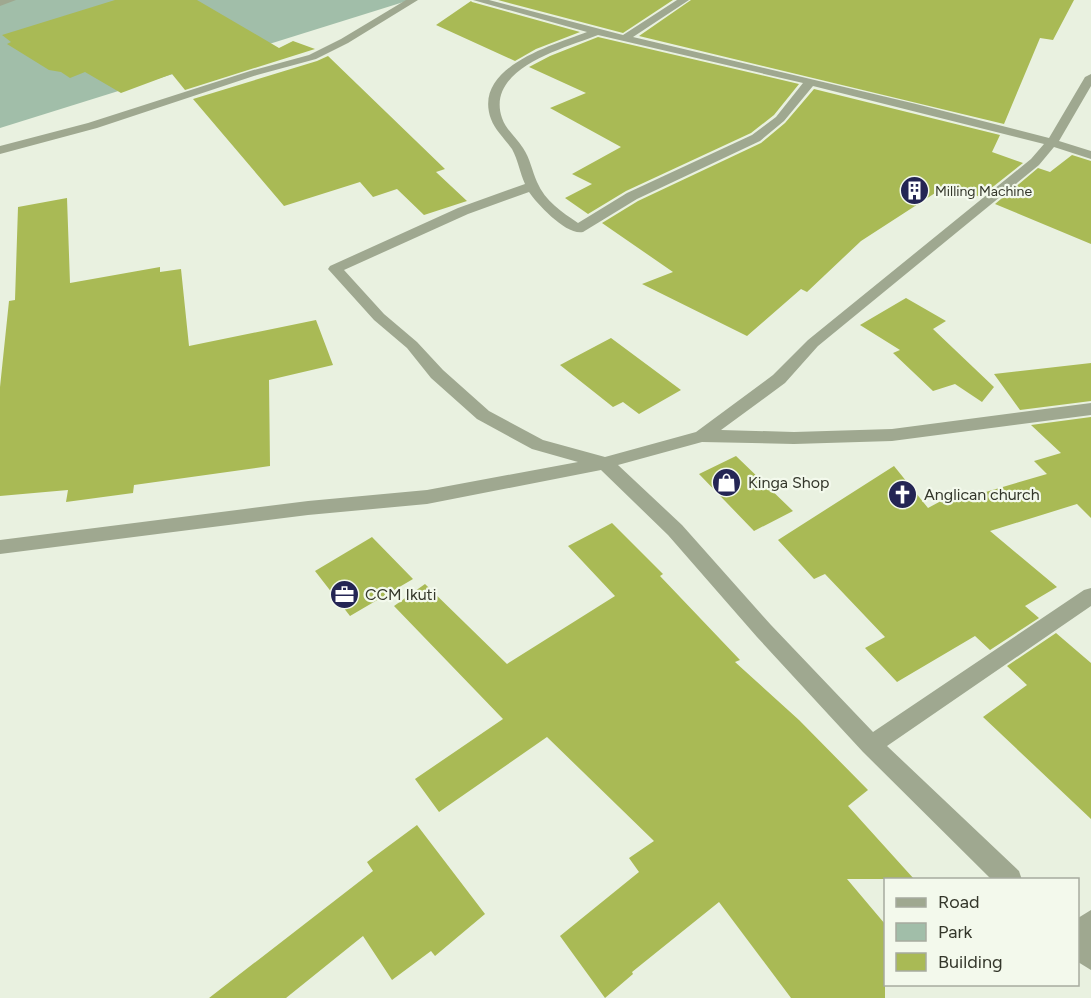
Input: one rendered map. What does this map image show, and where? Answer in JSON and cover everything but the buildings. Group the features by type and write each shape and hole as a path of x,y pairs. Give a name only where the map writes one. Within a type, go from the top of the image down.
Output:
{"street":[{"path":"0,3 10,0"},
{"path":"0,150 130,115 247,75 321,53 412,0"},
{"path":"478,0 596,32 1052,142 1091,155"},
{"path":"625,38 684,0"},
{"path":"596,32 517,65 498,83 494,102 496,117 517,148 532,186 546,205 578,229 632,196 756,138 780,118 810,82"},
{"path":"702,436 779,379 813,343 1035,162 1052,142 1091,77"},
{"path":"532,186 463,211 335,269 379,317 412,345 437,374 483,415 538,445 605,463 675,530 764,631 871,745 1009,878"},
{"path":"0,547 308,508 427,497 605,463 702,436 794,438 892,435 1091,409"},
{"path":"871,745 1091,596"},
{"path":"1079,934 1091,922"},
{"path":"1079,946 1091,957"}],"green space":[{"path":"0,0 410,0 0,128"}],"place":[{"name":"Milling Machine","path":"914,191"},
{"name":"Kinga Shop","path":"727,482"},
{"name":"Anglican church","path":"903,494"},
{"name":"CCM Ikuti","path":"344,594"}]}
